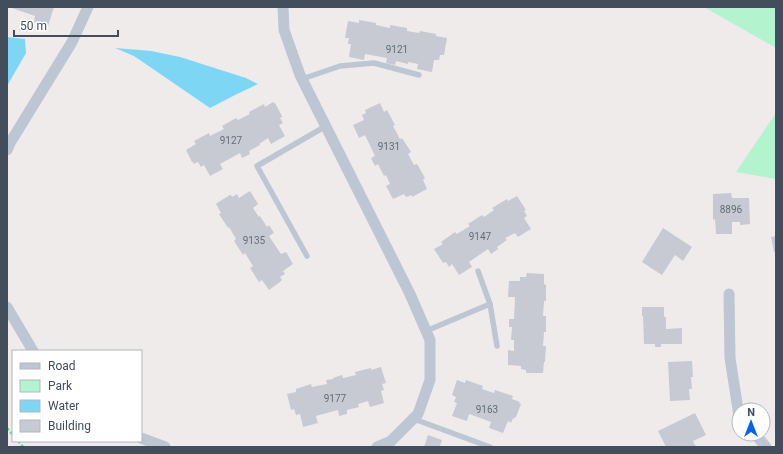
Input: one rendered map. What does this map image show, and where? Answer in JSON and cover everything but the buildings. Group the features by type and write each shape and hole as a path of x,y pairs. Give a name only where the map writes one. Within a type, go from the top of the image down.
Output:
{"street":[{"path":"7,150 72,42 88,7"},
{"path":"283,7 284,30 302,79 410,294 430,340 430,380 418,414 391,441 377,447"},
{"path":"729,294 730,358 737,402"},
{"path":"7,307 32,350"},
{"path":"142,438 165,447"}],"lane":[{"path":"302,79 340,66 374,63 419,75"},
{"path":"307,256 257,166 326,126"},
{"path":"478,271 490,304 497,346"},
{"path":"426,331 490,304"},
{"path":"413,419 490,447"}],"green space":[{"path":"704,7 776,7 776,48"},
{"path":"776,113 776,179 736,172"}],"water":[{"path":"7,37 25,39 26,53 7,86"},
{"path":"115,48 151,51 180,57 246,78 258,84 210,108 134,56"}]}
